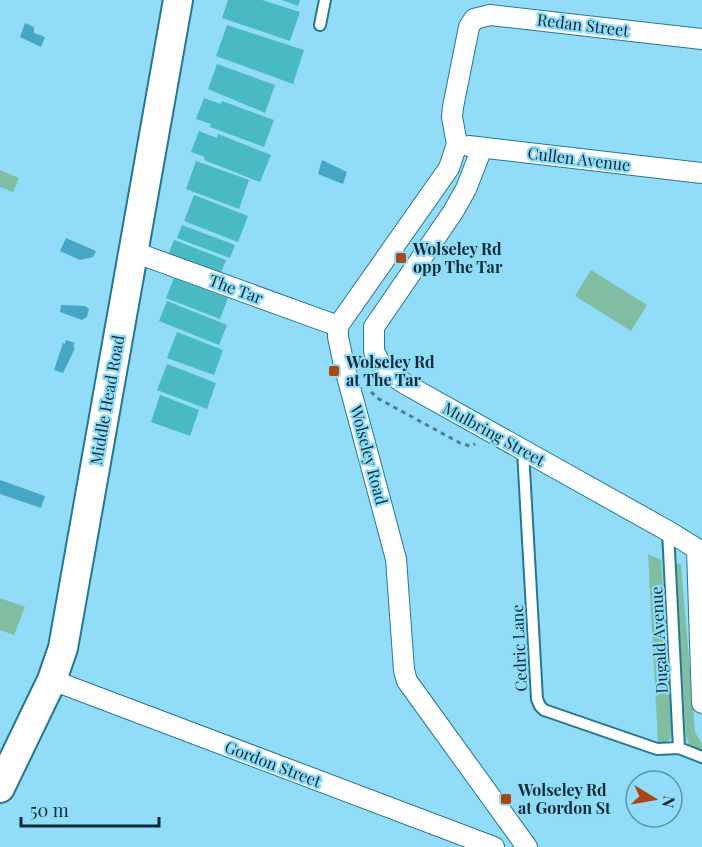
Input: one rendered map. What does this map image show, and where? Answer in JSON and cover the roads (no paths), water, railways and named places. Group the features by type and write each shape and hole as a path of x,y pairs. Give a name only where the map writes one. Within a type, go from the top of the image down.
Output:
{"street":[{"name":"Middle Head Road","path":"0,788 52,680 63,648 178,0"},
{"name":"Redan Street","path":"457,144 452,117 453,107 469,27 474,19 490,15 702,39"},
{"name":"Cullen Avenue","path":"457,144 702,173"},
{"path":"338,326 445,176 457,144"},
{"name":"Mulbring Street","path":"482,147 462,196 374,327 374,351 388,373 699,550"},
{"name":"The Tar","path":"134,252 338,326"},
{"name":"Wolseley Road","path":"338,326 344,365 396,559 404,670 407,681 527,847"},
{"path":"699,550 702,703"},
{"name":"Gordon Street","path":"52,680 494,847"}],"lane":[{"path":"320,25 325,0"},
{"name":"Cedric Lane","path":"523,451 537,699 540,706 544,710 657,748 679,748 702,757"},
{"name":"Dugald Avenue","path":"668,531 679,748"}],"water":[{"path":"25,23 34,27 34,33 45,37 41,47 20,37"},
{"path":"322,160 347,172 343,184 318,174"},
{"path":"66,238 96,251 93,257 80,260 60,251"},
{"path":"61,305 85,306 89,309 87,317 82,320 60,312"},
{"path":"66,340 75,343 73,347 75,348 63,373 54,370"},
{"path":"0,480 45,496 41,508 0,494"}],"place":[{"name":"Wolseley Rd opp The Tar","path":"401,258"},
{"name":"Wolseley Rd at The Tar","path":"334,371"},
{"name":"Wolseley Rd at Gordon St","path":"506,799"}]}
